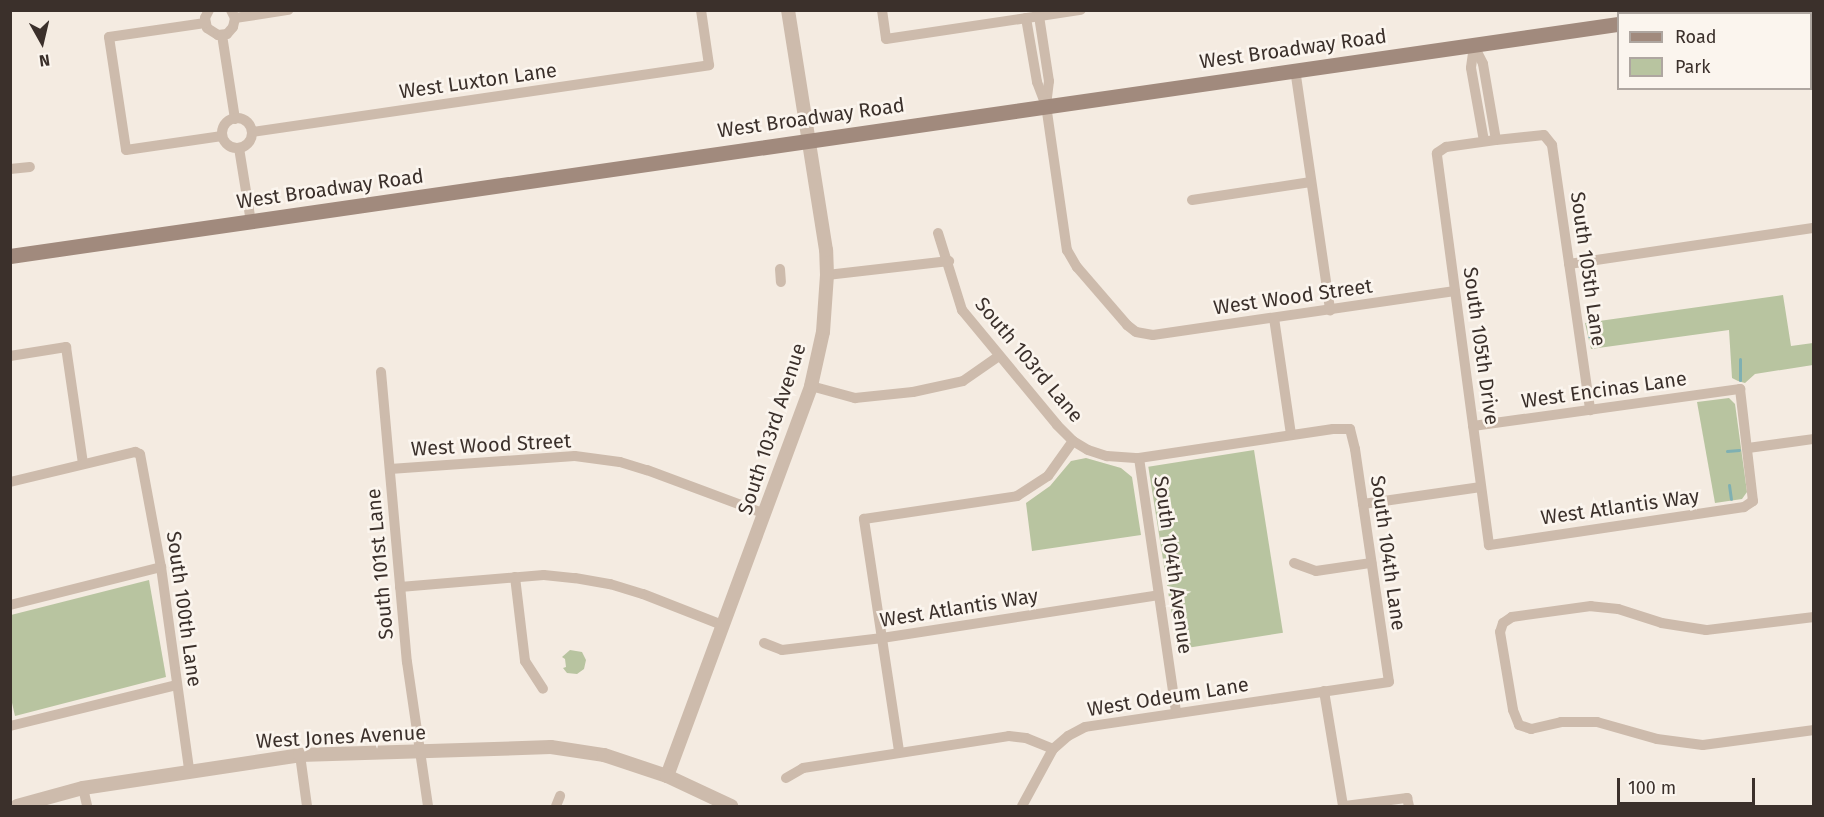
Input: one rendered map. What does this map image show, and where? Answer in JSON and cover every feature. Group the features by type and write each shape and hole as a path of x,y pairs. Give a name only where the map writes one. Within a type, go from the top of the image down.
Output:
{"main road":[{"name":"West Broadway Road","path":"10,256 1617,24"}],"street":[{"path":"208,10 205,23 210,32 222,35 231,31 233,14 288,10"},
{"name":"West Luxton Lane","path":"252,132 709,65 701,10"},
{"name":"South 103rd Avenue","path":"667,776 811,386 823,332 828,275 823,220 788,10"},
{"path":"882,10 885,39 1081,10"},
{"path":"1039,16 1049,81 1046,105"},
{"path":"1026,18 1037,82 1046,105"},
{"path":"205,23 109,37 126,150 222,136"},
{"path":"222,35 235,119"},
{"path":"1474,46 1483,64 1496,140 1484,141 1471,68 1474,46"},
{"path":"1295,69 1330,310"},
{"name":"West Wood Street","path":"1046,105 1067,250 1077,267 1136,332 1153,335 1455,291"},
{"path":"235,119 246,122 252,132 249,142 239,148 227,144 222,136 226,123 235,119"},
{"name":"South 105th Lane","path":"1496,140 1544,135 1552,145 1590,410"},
{"name":"South 105th Drive","path":"1484,141 1446,147 1437,153 1489,545"},
{"path":"239,148 250,222"},
{"path":"10,169 30,167"},
{"path":"1192,200 1311,182"},
{"path":"1569,264 1814,228"},
{"name":"South 103rd Lane","path":"938,233 949,261 962,310 1073,441"},
{"path":"828,275 949,261"},
{"path":"780,269 781,282"},
{"path":"899,751 864,519 1017,496 1048,476 1073,441 1107,456 1139,458 1291,434 1274,318"},
{"path":"10,356 66,348 83,464 10,482"},
{"path":"811,386 855,398 913,392 963,381 999,356"},
{"name":"South 101st Lane","path":"381,372 400,587 419,752 428,807"},
{"name":"West Encinas Lane","path":"1473,426 1740,389 1748,448"},
{"name":"South 104th Lane","path":"1291,434 1350,429 1389,682"},
{"path":"1748,448 1814,439"},
{"name":"West Atlantis Way","path":"1489,545 1744,507 1753,501 1748,448"},
{"name":"South 100th Lane","path":"83,464 135,452 140,454 161,567 189,770"},
{"name":"West Wood Street","path":"390,469 575,456 620,462 647,470 765,514"},
{"name":"South 104th Avenue","path":"1139,458 1176,712"},
{"path":"1363,504 1481,487"},
{"path":"1294,563 1316,571 1371,563"},
{"path":"10,605 161,567"},
{"path":"400,587 544,575 610,584 722,625"},
{"path":"515,577 525,661 543,689"},
{"name":"West Atlantis Way","path":"764,643 782,650 882,638 1159,595"},
{"path":"1814,616 1706,630 1662,624 1618,609 1591,606 1512,617 1503,623 1500,632 1513,710 1518,725 1531,729 1561,722 1597,722 1657,739 1703,745 1814,730"},
{"name":"West Odeum Lane","path":"1053,749 1068,736 1085,728 1176,712 1389,682"},
{"path":"10,726 177,685"},
{"path":"1324,691 1344,807 1408,802"},
{"path":"786,778 803,768 899,751 1009,736 1026,738 1053,749 1022,807"},
{"name":"West Jones Avenue","path":"16,807 83,788 189,770 300,755 551,747 604,755 667,776"},
{"path":"300,755 307,807"},
{"path":"667,776 731,807"},
{"path":"83,788 87,807"}],"green space":[{"path":"1783,295 1791,346 1813,343 1813,365 1755,374 1745,383 1732,378 1729,330 1591,349 1585,323"},
{"path":"1729,398 1735,404 1747,492 1742,499 1715,503 1697,402"},
{"path":"1254,450 1283,633 1177,649 1148,467"},
{"path":"1086,458 1121,468 1132,477 1141,535 1032,551 1026,503 1050,486 1071,461"},
{"path":"149,580 166,677 15,716 10,694 11,615"},
{"path":"570,650 582,652 586,660 584,669 577,674 567,673 563,668 566,667 565,659 562,657"}],"waterway":[{"path":"1589,336 1597,334"},
{"path":"1740,359 1740,380"},
{"path":"1727,451 1739,450"},
{"path":"1729,485 1731,499"}]}
